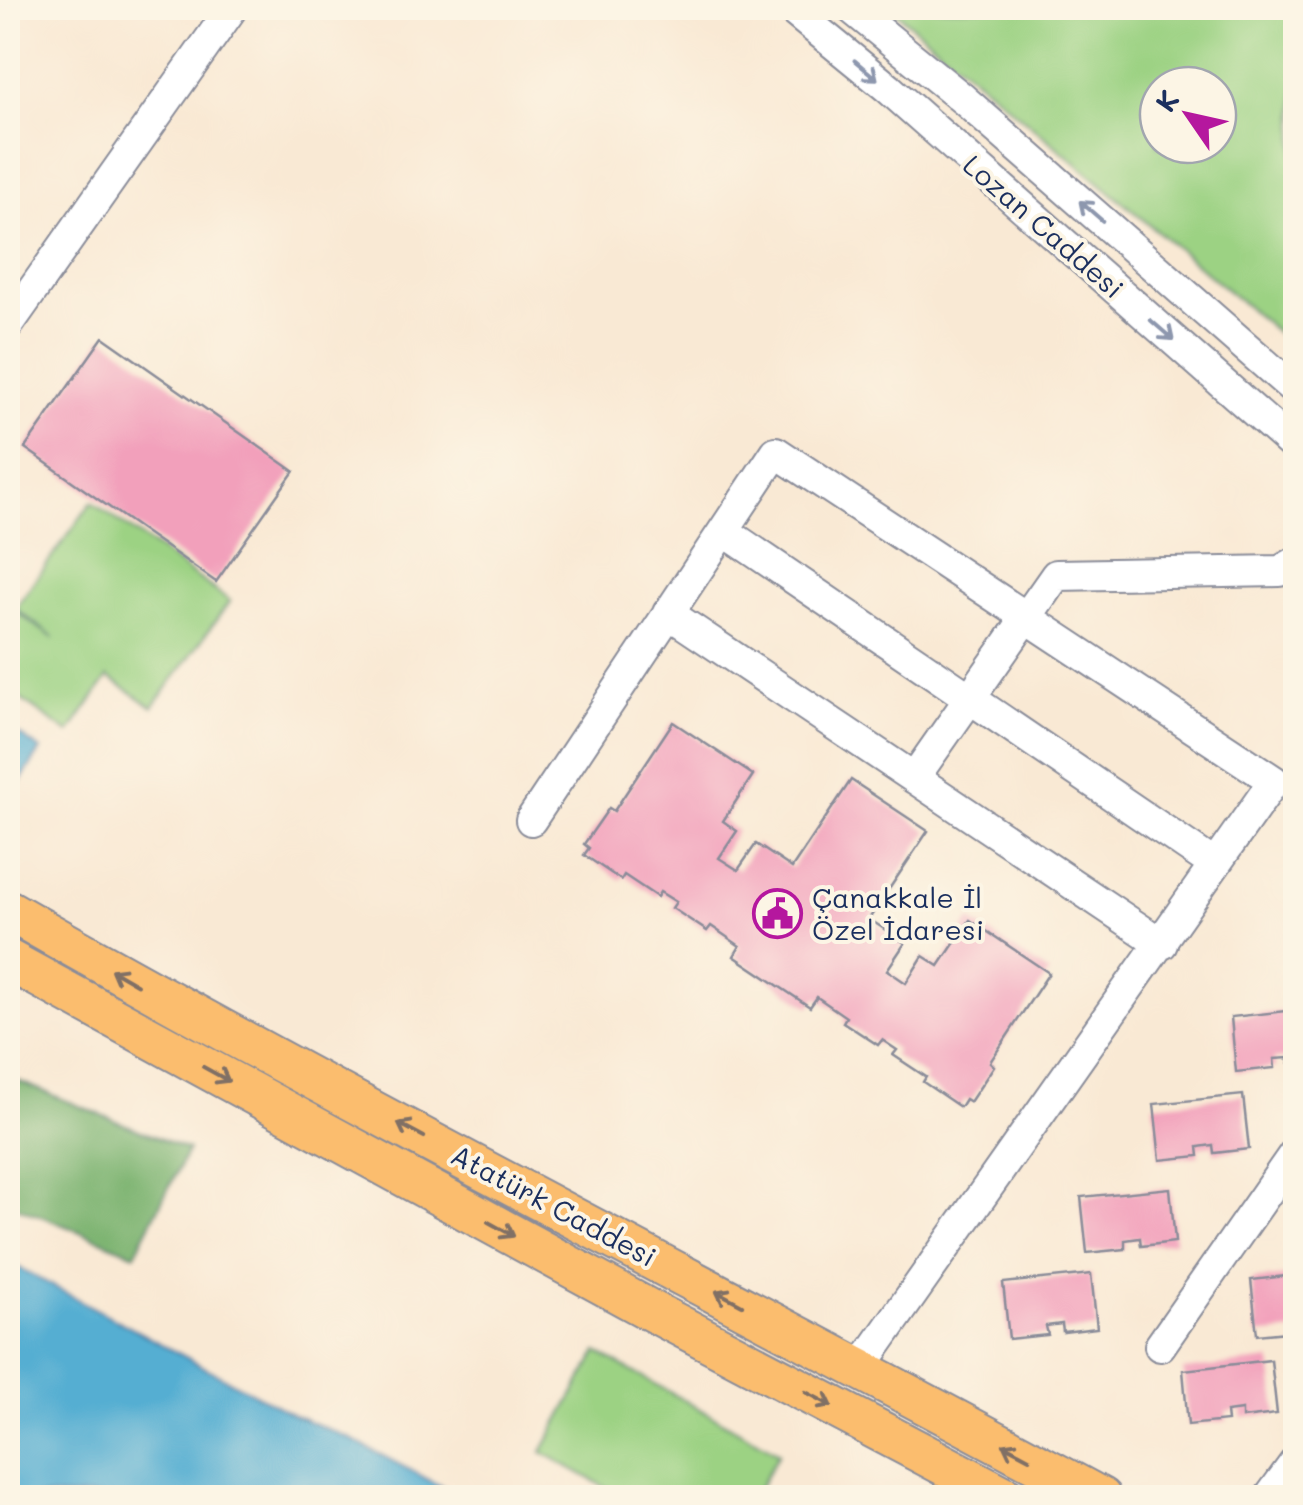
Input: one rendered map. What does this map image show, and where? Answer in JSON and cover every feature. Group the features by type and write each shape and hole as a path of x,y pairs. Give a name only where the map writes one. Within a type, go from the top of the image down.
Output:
{"main road":[{"name":"Atatürk Caddesi","path":"8,910 179,1008 862,1367 1102,1498"},
{"name":"Atatürk Caddesi","path":"8,960 648,1310 1008,1498"}],"street":[{"path":"8,325 232,8"},
{"name":"Lozan Caddesi","path":"790,8 888,88 1296,448"},
{"name":"Lozan Caddesi","path":"850,8 962,98 1296,392"},
{"path":"531,820 776,452 1274,781 862,1367"},
{"path":"724,531 1216,865"},
{"path":"914,778 1056,575 1280,571 1295,565"},
{"path":"668,614 1162,944"},
{"path":"1160,1346 1296,1151"},
{"path":"1269,1498 1296,1461"}],"green space":[{"path":"891,8 1295,8 1295,347"},
{"path":"92,502 230,601 153,707 108,677 69,733 8,690 8,606 55,639 15,608"},
{"path":"8,1077 188,1150 135,1254 8,1203"},
{"path":"597,1352 779,1453 754,1497 623,1497 542,1452"}],"water":[{"path":"8,727 41,750 9,798 8,797"},
{"path":"8,1262 296,1416 347,1437 461,1497 8,1497"}],"building":[{"path":"103,337 294,471 216,582 25,448"},
{"name":"Çanakkale İl Özel İdaresi","path":"673,722 753,775 723,821 737,831 719,858 738,870 756,844 792,868 851,780 928,831 869,919 905,943 887,970 906,983 923,956 939,966 970,920 1049,973 990,1062 994,1066 970,1102 965,1099 960,1107 893,1055 897,1050 882,1040 878,1045 843,1022 846,1017 817,997 810,1007 734,956 740,946 711,926 707,931 672,908 676,902 660,892 657,897 624,875 621,880 584,855 589,848 584,844 609,808 614,811"},
{"path":"1296,1010 1296,1065 1290,1066 1289,1058 1274,1059 1275,1068 1236,1072 1231,1017"},
{"path":"1243,1095 1249,1149 1214,1153 1213,1145 1198,1147 1199,1156 1160,1160 1154,1104"},
{"path":"1170,1188 1175,1242 1141,1246 1140,1238 1125,1240 1125,1249 1087,1253 1081,1197"},
{"path":"1091,1274 1097,1328 1063,1332 1062,1324 1046,1326 1048,1335 1009,1339 1003,1283"},
{"path":"1296,1275 1296,1331 1257,1335 1251,1280"},
{"path":"1271,1360 1277,1414 1242,1418 1242,1410 1226,1412 1227,1421 1188,1425 1183,1370"}],"place":[{"name":"Çanakkale İl Özel İdaresi","path":"777,913"}]}
